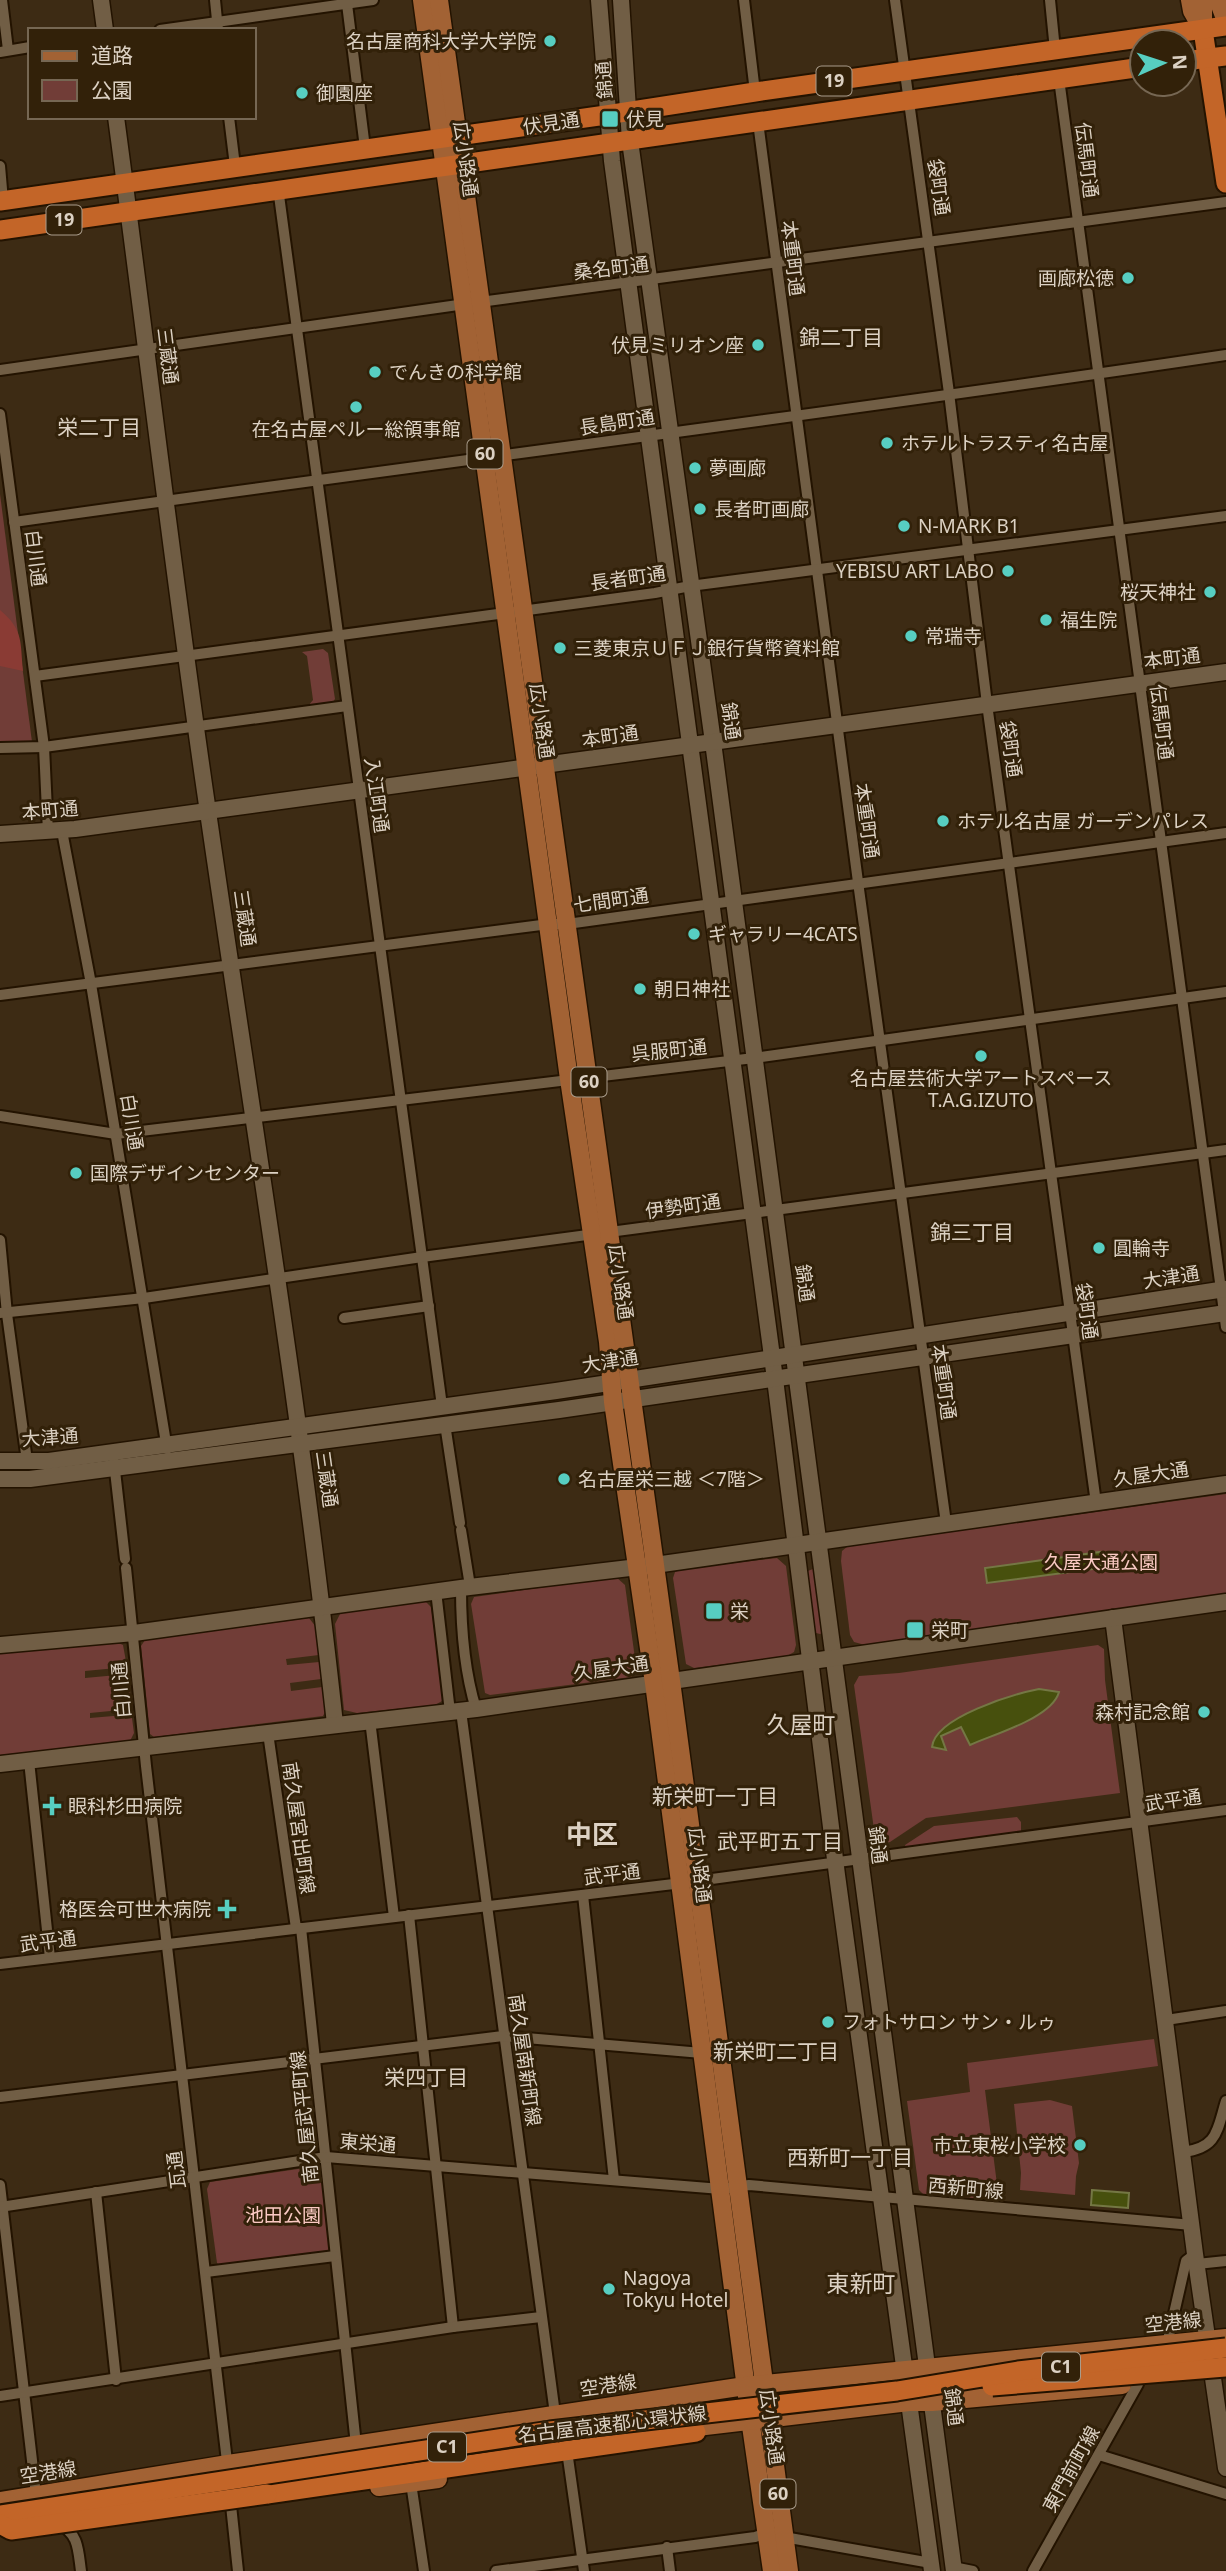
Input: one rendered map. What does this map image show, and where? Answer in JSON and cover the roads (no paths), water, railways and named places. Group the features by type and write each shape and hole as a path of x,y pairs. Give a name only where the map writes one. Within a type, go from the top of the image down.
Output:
{"highway":[{"name":"伏見通","path":"1,201 1226,26"},
{"path":"1203,30 1217,57 1226,183"},
{"path":"1198,59 1217,57"},
{"name":"伏見通","path":"0,230 278,188 610,144 1128,69"},
{"path":"1058,2391 1074,2377 1219,2360"},
{"name":"名古屋高速都心環状線","path":"0,2515 550,2431 903,2397 1018,2371 1219,2360"},
{"path":"0,2524 11,2530 208,2504 705,2428"}],"main road":[{"name":"広小路通","path":"422,0 450,137 515,611 536,768 548,924 569,1079 601,1235"},
{"name":"広小路通","path":"439,0 450,137"},
{"path":"1190,0 1192,11 1203,30"},
{"path":"1203,0 1203,30"},
{"path":"1218,0 1226,21"},
{"name":"広小路通","path":"536,768 567,924 588,1076 601,1235 621,1381 632,1398 655,1565 663,1682 754,2385 776,2535 789,2571"},
{"name":"広小路通","path":"621,1381 613,1402 636,1567 663,1682"},
{"name":"広小路通","path":"689,1881 702,2053 729,2188"},
{"name":"空港線","path":"1219,2360 1226,2338"},
{"name":"空港線","path":"0,2501 754,2385 1167,2344 1219,2360"},
{"name":"空港線","path":"231,2499 903,2397 932,2402 1138,2384 1219,2360"},
{"path":"0,2532 55,2522 90,2522 231,2499 411,2483 689,2438 705,2428"},
{"name":"広小路通","path":"772,2571 776,2535"}],"street":[{"path":"2,0 4,51 28,47"},
{"path":"101,0 105,28"},
{"path":"215,0 217,26"},
{"path":"188,28 217,26 316,4 347,4 373,0"},
{"name":"錦通","path":"598,0 606,115 688,746 883,2198 904,2370 903,2397 932,2567"},
{"name":"錦通","path":"621,0 630,141 835,1659 953,2569"},
{"path":"744,0 755,92"},
{"name":"袋町通","path":"895,0 949,393 1008,862 1096,1503"},
{"path":"1049,0 1055,50"},
{"path":"347,4 365,148"},
{"name":"伝馬町通","path":"1059,79 1160,841 1224,1290 1225,1318"},
{"name":"三蔵通","path":"116,119 208,811 301,1443 323,1606 335,1724"},
{"path":"229,119 235,166"},
{"name":"本重町通","path":"758,122 946,1523"},
{"path":"0,166 1,201"},
{"name":"入江町通","path":"278,188 442,1406"},
{"name":"桑名町通","path":"0,370 1226,202"},
{"name":"長島町通","path":"14,522 494,458 1226,355"},
{"name":"白川通","path":"0,414 55,831 91,984 168,1452"},
{"name":"長者町通","path":"35,676 1226,516"},
{"name":"本町通","path":"0,834 55,831 536,768 1226,672"},
{"path":"0,748 44,747 347,706"},
{"name":"七間町通","path":"0,995 548,924 567,924 1226,832"},
{"name":"呉服町通","path":"0,1115 116,1134 252,1120 588,1076 731,1061 1226,992"},
{"name":"伊勢町通","path":"3,1313 144,1298 1226,1150"},
{"path":"0,1240 3,1313 27,1461"},
{"name":"大津通","path":"0,1479 30,1479 113,1460 298,1427 1224,1290"},
{"path":"344,1318 429,1306"},
{"name":"大津通","path":"168,1452 301,1443 795,1377 1073,1336 1225,1318"},
{"path":"445,1424 461,1526 466,1587 461,1622 468,1676 463,1711"},
{"name":"白川通","path":"113,1460 134,1633 146,1766"},
{"name":"大津通","path":"0,1461 113,1460"},
{"name":"久屋大通","path":"0,1645 134,1633 466,1587 655,1565 1226,1484"},
{"path":"436,1591 463,1711"},
{"name":"久屋大通","path":"0,1764 463,1711 1226,1602"},
{"path":"1113,1618 1196,2259 1219,2360 1226,2468"},
{"name":"南久屋南新町線","path":"463,1711 503,2036 555,2414"},
{"path":"370,1720 394,1917"},
{"name":"南久屋宮出町線","path":"268,1733 299,1928"},
{"path":"29,1761 50,1958"},
{"name":"瓦通","path":"146,1766 217,2364 238,2571"},
{"name":"武平通","path":"0,1964 583,1895 1226,1810"},
{"path":"583,1895 614,2180"},
{"path":"409,1915 453,2327"},
{"name":"南久屋武平町線","path":"299,1928 316,2059 345,2345"},
{"path":"1166,2020 1226,2011"},
{"path":"0,2097 503,2036 702,2053"},
{"path":"1183,2152 1199,2150 1209,2145 1215,2136 1226,2101"},
{"name":"東栄通","path":"1,2206 326,2157 729,2188"},
{"path":"0,2185 36,2495"},
{"name":"西新町線","path":"729,2188 749,2185 1192,2225"},
{"path":"96,2192 116,2380"},
{"path":"206,2272 335,2256"},
{"path":"1167,2344 1186,2261 1226,2261"},
{"path":"0,2396 541,2316"},
{"path":"345,2345 356,2445"},
{"name":"東門前町線","path":"1033,2571 1138,2384"},
{"path":"1099,2455 1226,2494"},
{"path":"568,2458 583,2565"},
{"path":"411,2483 424,2571"},
{"path":"55,2522 69,2529 76,2538 81,2571"},
{"path":"76,2538 90,2522"},
{"path":"501,2571 583,2565 667,2547 776,2535 932,2567"},
{"path":"667,2547 670,2571"},
{"path":"953,2569 974,2571"}],"place":[{"name":"名古屋商科大学大学院","path":"550,41"},
{"name":"御園座","path":"302,93"},
{"name":"伏見","path":"610,119"},
{"name":"画廊松徳","path":"1128,278"},
{"name":"伏見ミリオン座","path":"758,345"},
{"name":"でんきの科学館","path":"375,372"},
{"name":"在名古屋ペルー総領事館","path":"356,407"},
{"name":"ホテルトラスティ名古屋","path":"887,443"},
{"name":"夢画廊","path":"695,468"},
{"name":"長者町画廊","path":"700,509"},
{"name":"N-MARK B1","path":"904,526"},
{"name":"YEBISU ART LABO","path":"1008,571"},
{"name":"桜天神社","path":"1210,592"},
{"name":"福生院","path":"1046,620"},
{"name":"常瑞寺","path":"911,636"},
{"name":"三菱東京ＵＦＪ銀行貨幣資料館","path":"560,648"},
{"name":"ホテル名古屋 ガーデンパレス","path":"943,821"},
{"name":"ギャラリー4CATS","path":"694,934"},
{"name":"朝日神社","path":"640,989"},
{"name":"名古屋芸術大学アートスペース T.A.G.IZUTO","path":"981,1056"},
{"name":"国際デザインセンター","path":"76,1173"},
{"name":"圓輪寺","path":"1099,1248"},
{"name":"名古屋栄三越 ＜7階＞","path":"564,1479"},
{"name":"栄","path":"714,1611"},
{"name":"栄町","path":"915,1630"},
{"name":"森村記念館","path":"1204,1712"},
{"name":"眼科杉田病院","path":"52,1806"},
{"name":"格医会可世木病院","path":"227,1909"},
{"name":"フォトサロン サン・ルゥ","path":"828,2022"},
{"name":"市立東桜小学校","path":"1080,2145"},
{"name":"Nagoya Tokyu Hotel","path":"609,2289"}],"district":[{"name":"錦二丁目","path":"841,338"},
{"name":"栄二丁目","path":"99,428"},
{"name":"錦三丁目","path":"972,1233"},
{"name":"久屋町","path":"801,1725"},
{"name":"新栄町一丁目","path":"715,1797"},
{"name":"中区","path":"592,1835"},
{"name":"武平町五丁目","path":"780,1842"},
{"name":"新栄町二丁目","path":"776,2052"},
{"name":"栄四丁目","path":"426,2078"},
{"name":"西新町一丁目","path":"850,2158"},
{"name":"東新町","path":"861,2284"}],"park label":[{"name":"久屋大通公園","path":"1101,1562"},
{"name":"池田公園","path":"283,2215"}]}
